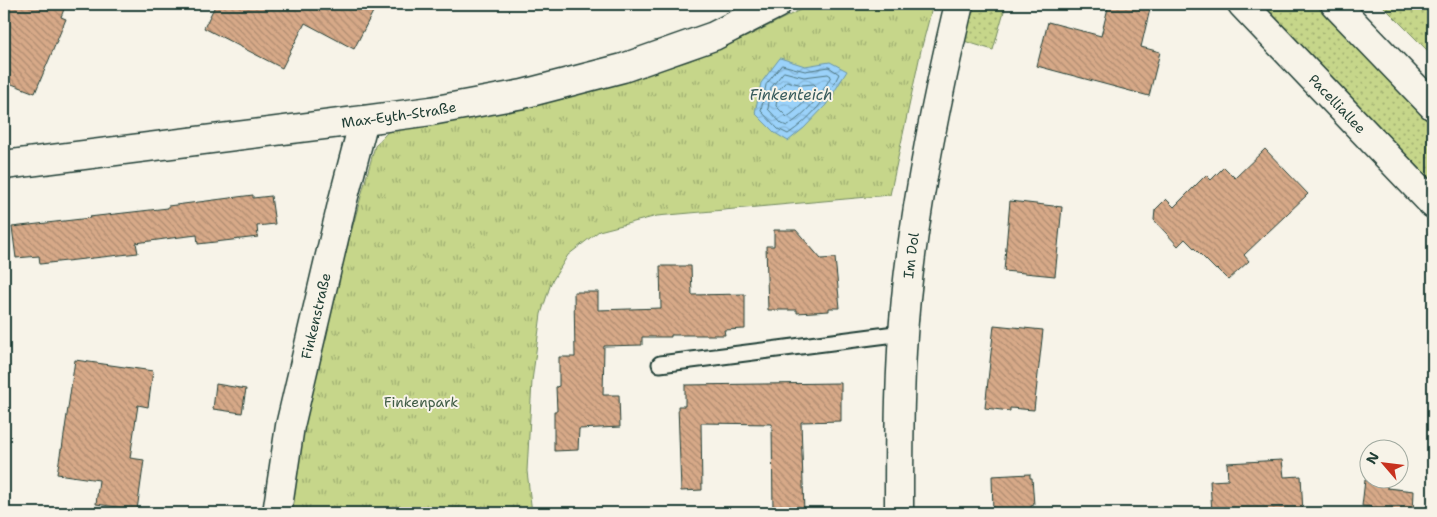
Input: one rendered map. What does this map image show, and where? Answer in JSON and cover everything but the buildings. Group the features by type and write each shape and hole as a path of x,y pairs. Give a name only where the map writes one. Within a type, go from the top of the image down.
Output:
{"street":[{"name":"Max-Eyth-Straße","path":"4,165 431,111 523,94 623,68 714,36 777,4"},
{"name":"Im Dol","path":"899,513 903,333 914,232 924,169 959,4"},
{"name":"Pacelliallee","path":"1242,4 1433,204"},
{"path":"1334,4 1433,106"},
{"name":"Finkenstraße","path":"278,513 290,426 343,200 364,120"}],"lane":[{"path":"660,364 903,333"}],"green space":[{"name":"Finkenpark","path":"812,4 933,4 921,50 890,195 657,216 599,231 568,255 551,283 541,314 532,381 527,471 532,513 291,513 295,465 320,344 375,146 393,126 518,108 604,88 689,61 746,37"},
{"path":"975,4 1006,4 993,50 964,41"},
{"path":"1259,4 1314,4 1433,125 1433,182"},
{"path":"1381,4 1433,4 1433,56"}],"water":[{"name":"Finkenteich","path":"780,58 805,66 830,62 847,71 826,105 804,128 788,141 775,133 755,113 761,83"}]}
